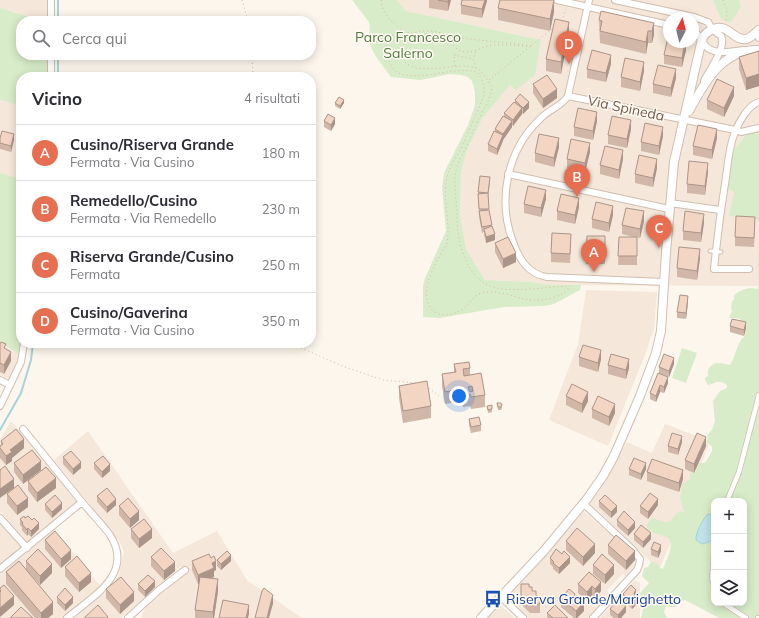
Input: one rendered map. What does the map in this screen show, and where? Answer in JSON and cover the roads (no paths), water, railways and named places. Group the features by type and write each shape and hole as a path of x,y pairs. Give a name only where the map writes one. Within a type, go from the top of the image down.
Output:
{"street":[{"path":"51,0 51,16"},
{"path":"557,0 663,24"},
{"path":"590,0 568,96 562,103 539,119 528,132 515,153 508,174 506,198 507,220 510,235 522,260 530,269 539,275 547,277 664,282"},
{"path":"614,0 700,18 708,22 712,29 719,34 722,39 720,51 684,120"},
{"path":"481,618 544,552 584,504 603,476 619,446 648,374 656,352 661,331 674,162 702,39 705,34 712,29 718,28 725,29 741,39 749,38 759,30"},
{"path":"699,36 708,49 714,51 756,50"},
{"path":"701,88 721,63 732,56 756,50"},
{"path":"51,60 51,72"},
{"name":"Via Spineda","path":"568,96 742,132"},
{"path":"749,270 714,270 715,251 731,143 735,130 743,117 751,106 759,102"},
{"path":"743,117 742,132 759,128"},
{"path":"508,174 670,206 720,210"},
{"path":"0,406 21,362 23,348"},
{"path":"0,380 10,385"},
{"path":"728,498 739,472 759,394"},
{"path":"23,429 108,532 113,541 117,556 117,564 112,577 106,586 67,618"},
{"path":"0,569 82,502"},
{"path":"584,504 640,558 637,570 594,618"},
{"path":"0,518 27,548"},
{"path":"130,618 159,590 185,570"},
{"path":"501,597 523,618"},
{"path":"728,606 746,618"}],"water":[{"path":"708,514 711,514 711,540 702,544 696,540 696,537 704,519"}],"waterway":[{"path":"58,0 58,16"},
{"path":"58,60 58,72"},
{"path":"0,430 21,393 31,360 32,348"}],"place":[{"name":"Cusino/Gaverina","path":"569,64"},
{"name":"Remedello/Cusino","path":"577,197"},
{"name":"Riserva Grande/Cusino","path":"659,248"},
{"name":"Cusino/Riserva Grande","path":"594,272"},
{"name":"Riserva Grande/Marighetto","path":"493,599"}],"park label":[{"name":"Parco Francesco Salerno","path":"408,46"}]}
